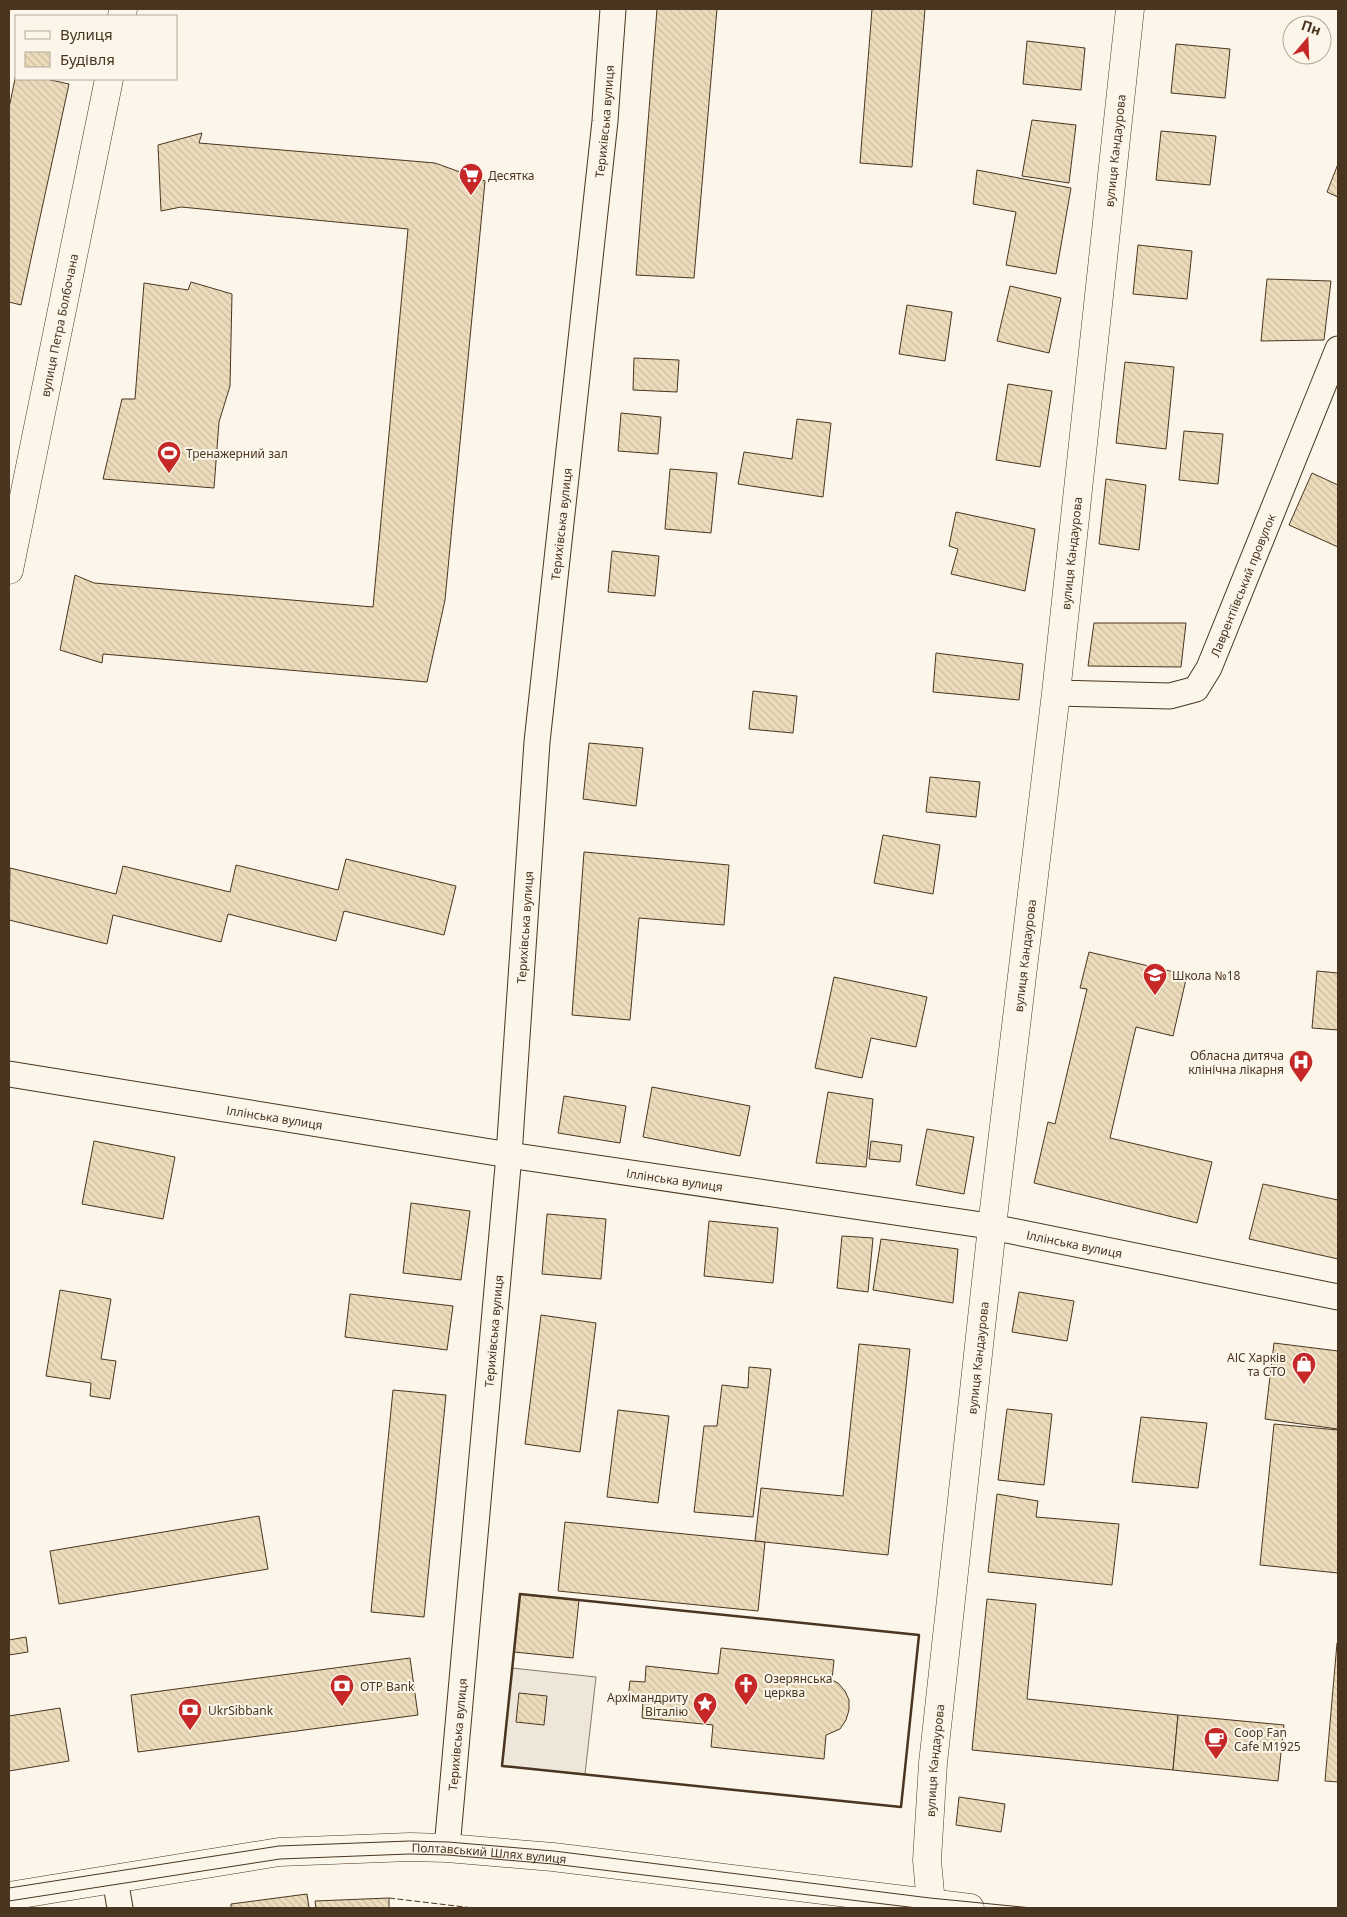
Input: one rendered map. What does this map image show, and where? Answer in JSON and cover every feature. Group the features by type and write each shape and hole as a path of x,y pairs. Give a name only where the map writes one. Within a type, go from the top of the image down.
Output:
{"street":[{"name":"Терихівська вулиця","path":"447,1848 509,1155 537,742 605,121 613,9"},
{"name":"вулиця Кандаурова","path":"931,1906 927,1860 933,1763 993,1226 1056,693 1130,9"},
{"name":"вулиця Петра Болбочана","path":"9,570 109,80"},
{"name":"Лаврентіївський провулок","path":"1056,693 1170,696 1196,689 1210,668 1338,349"},
{"name":"Іллінська вулиця","path":"9,1074 509,1155 993,1226 1338,1297"},
{"name":"Полтавський Шлях вулиця","path":"9,1896 279,1852 410,1847 447,1848 553,1857 931,1906 970,1908"},
{"path":"115,1879 120,1908"}],"shaded area":[{"path":"512,1668 596,1677 585,1774 502,1766"}],"building":[{"path":"657,9 717,9 694,278 636,275"},
{"path":"872,9 925,9 912,167 860,163"},
{"path":"1027,41 1085,48 1081,90 1023,84"},
{"path":"1176,44 1230,49 1225,98 1171,93"},
{"path":"15,79 51,80 69,84 21,305 9,302 9,108"},
{"path":"1032,120 1076,125 1069,183 1022,176"},
{"path":"1161,131 1216,136 1210,185 1156,180"},
{"path":"202,133 199,143 435,163 485,181 445,600 427,682 103,654 102,663 60,650 75,575 94,583 373,607 408,229 181,207 161,211 158,145"},
{"path":"1338,164 1338,197 1327,192"},
{"path":"977,170 1071,188 1056,274 1006,265 1016,212 973,204"},
{"path":"1138,245 1192,251 1187,299 1133,294"},
{"path":"1267,279 1331,281 1324,340 1261,341"},
{"path":"191,282 232,294 230,386 219,422 214,488 103,479 122,399 135,399 144,283 188,290"},
{"path":"1010,286 1061,298 1049,353 997,341"},
{"path":"907,305 952,312 945,361 899,354"},
{"path":"634,358 679,360 677,392 633,390"},
{"path":"1125,362 1174,367 1166,449 1116,443"},
{"path":"1008,384 1052,391 1040,467 996,460"},
{"path":"621,413 661,417 658,454 618,451"},
{"path":"797,419 831,423 823,497 738,484 744,452 792,459"},
{"path":"1184,431 1223,434 1218,484 1179,480"},
{"path":"670,469 717,473 711,533 665,529"},
{"path":"1312,473 1338,485 1338,547 1289,525"},
{"path":"1106,479 1146,485 1139,550 1099,544"},
{"path":"956,512 1035,529 1025,591 951,574 958,549 949,546"},
{"path":"612,551 659,556 655,596 608,592"},
{"path":"1094,623 1186,623 1181,667 1088,666"},
{"path":"936,653 1023,664 1019,700 933,692"},
{"path":"753,691 797,696 793,733 749,729"},
{"path":"589,743 643,748 636,806 583,799"},
{"path":"930,777 980,782 976,817 926,812"},
{"path":"883,835 940,845 933,894 874,883"},
{"path":"584,852 729,865 724,925 639,918 630,1020 572,1015"},
{"path":"346,859 456,886 444,935 344,911 336,941 228,914 221,942 113,915 107,944 9,920 10,868 116,894 123,866 230,892 236,865 338,890"},
{"path":"1089,952 1187,975 1173,1036 1136,1027 1110,1138 1212,1162 1197,1223 1034,1183 1048,1122 1055,1124 1087,989 1080,988"},
{"path":"1317,971 1338,973 1338,1030 1312,1028"},
{"path":"834,977 927,997 916,1047 871,1038 862,1078 815,1068"},
{"path":"652,1087 750,1106 740,1156 643,1137"},
{"path":"828,1092 873,1099 866,1167 816,1163"},
{"path":"564,1096 626,1106 620,1143 558,1133"},
{"path":"927,1129 974,1137 964,1194 916,1185"},
{"path":"94,1141 175,1157 163,1219 82,1204"},
{"path":"871,1141 902,1145 900,1162 869,1159"},
{"path":"1263,1184 1338,1200 1338,1259 1249,1239"},
{"path":"411,1203 470,1211 461,1280 403,1273"},
{"path":"547,1214 606,1219 601,1279 542,1274"},
{"path":"709,1221 778,1228 773,1283 704,1276"},
{"path":"842,1236 873,1238 868,1292 837,1288"},
{"path":"881,1239 958,1249 953,1303 873,1290"},
{"path":"60,1290 111,1299 101,1359 116,1361 110,1399 90,1396 91,1383 46,1376"},
{"path":"1019,1292 1074,1301 1067,1341 1012,1332"},
{"path":"350,1294 453,1306 447,1350 345,1337"},
{"path":"541,1315 596,1323 580,1452 525,1444"},
{"name":"АІС Харків та СТО","path":"1274,1343 1338,1351 1338,1429 1265,1419"},
{"path":"859,1344 910,1349 888,1555 755,1541 761,1488 843,1496"},
{"path":"749,1367 771,1369 753,1517 694,1512 704,1426 717,1426 722,1385 748,1388"},
{"path":"393,1390 446,1395 424,1617 371,1612"},
{"path":"1007,1409 1052,1414 1044,1485 998,1480"},
{"path":"618,1410 669,1416 658,1503 607,1497"},
{"path":"1141,1417 1207,1423 1198,1488 1132,1482"},
{"path":"1274,1424 1338,1430 1338,1573 1260,1565"},
{"path":"997,1494 1038,1501 1036,1517 1119,1524 1112,1585 988,1572"},
{"path":"259,1516 268,1569 59,1604 50,1551"},
{"path":"565,1522 765,1542 758,1611 558,1591"},
{"path":"520,1594 579,1600 573,1658 514,1652"},
{"path":"987,1599 1036,1604 1027,1699 1178,1715 1173,1770 972,1750"},
{"path":"26,1637 28,1652 9,1655 9,1640"},
{"path":"1338,1643 1338,1782 1325,1781"},
{"name":"Озерянська церква","path":"721,1648 834,1660 832,1680 838,1683 845,1691 849,1700 849,1710 846,1720 840,1729 826,1735 824,1759 711,1747 713,1725 642,1718 643,1701 628,1699 630,1681 645,1682 646,1666 718,1674"},
{"path":"410,1658 418,1715 138,1752 131,1695"},
{"path":"519,1693 547,1696 544,1725 516,1722"},
{"path":"60,1708 69,1761 9,1771 9,1716"},
{"path":"1178,1715 1284,1725 1278,1781 1173,1770"},
{"path":"959,1797 1005,1804 1001,1832 956,1825"},
{"path":"307,1894 309,1908 231,1908 231,1904"},
{"path":"389,1898 389,1908 316,1908 315,1901"}],"tram line":[{"path":"9,1888 279,1846 410,1841 448,1842 554,1851 930,1898 1032,1908"},
{"path":"9,1901 280,1859 409,1854 447,1855 553,1864 917,1908"}],"fence":[{"path":"389,1898 473,1908"}],"wall":[{"path":"520,1594 919,1635 901,1807 502,1766 520,1594"}],"place":[{"name":"Десятка","path":"471,196"},
{"name":"Тренажерний зал","path":"169,474"},
{"name":"Школа №18","path":"1155,996"},
{"name":"Обласна дитяча клінічна лікарня","path":"1301,1083"},
{"name":"АІС Харків та СТО","path":"1304,1385"},
{"name":"Озерянська церква","path":"746,1706"},
{"name":"OTP Bank","path":"342,1707"},
{"name":"Архімандриту Віталію","path":"705,1725"},
{"name":"UkrSibbank","path":"190,1731"},
{"name":"Coop Fan Cafe M1925","path":"1216,1760"}]}
